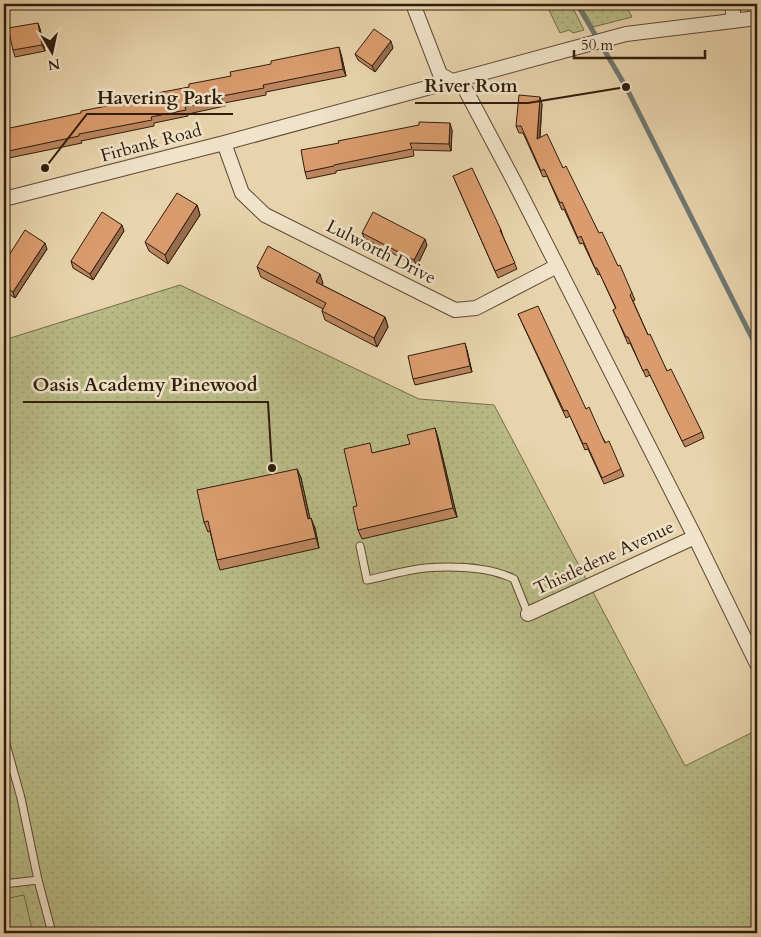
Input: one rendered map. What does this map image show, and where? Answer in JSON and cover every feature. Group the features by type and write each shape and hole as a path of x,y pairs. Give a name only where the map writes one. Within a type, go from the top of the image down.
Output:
{"street":[{"path":"413,4 440,74 465,89 695,537 757,664"},
{"path":"732,4 734,21"},
{"name":"Firbank Road","path":"4,199 224,143 617,36 661,28 757,18"},
{"name":"Lulworth Drive","path":"224,143 242,193 265,215 454,310 476,308 557,266"},
{"name":"Thistledene Avenue","path":"528,614 695,537"}],"lane":[{"path":"360,546 367,580 424,568 465,569 503,574 514,579 528,614"},
{"path":"4,737 21,798 38,880 52,933"},
{"path":"4,884 38,880"}],"green space":[{"path":"546,4 571,4 584,30 573,33 569,30 560,33"},
{"path":"580,4 625,4 632,17 593,27"},
{"path":"180,285 419,399 494,405 685,766 757,730 757,933 4,933 4,340"},
{"path":"24,895 33,933 4,933 4,899"}],"building":[{"path":"38,23 42,45 13,50 8,28"},
{"path":"374,29 391,41 372,66 355,54"},
{"path":"339,47 343,69 263,85 264,88 222,96 222,100 185,107 186,110 151,117 152,120 79,134 79,136 4,152 5,129 81,113 81,111 153,97 152,94 189,87 189,84 231,76 230,72 271,64 271,61"},
{"path":"519,95 540,97 537,139 547,134 563,168 566,166 599,233 602,232 618,266 620,265 632,293 630,295 648,335 650,334 667,371 671,369 702,432 682,441 647,369 643,371 628,337 626,337 613,310 616,308 581,236 578,238 562,202 560,203 544,169 541,171 521,126 516,126"},
{"path":"419,122 450,123 449,144 410,143 412,149 305,172 301,150 419,125"},
{"path":"472,168 515,263 495,271 453,176"},
{"path":"177,193 197,205 165,255 145,242"},
{"path":"102,212 122,225 90,274 71,261"},
{"path":"373,212 425,239 414,260 362,233"},
{"path":"25,230 45,243 13,292 4,286 4,263"},
{"path":"268,246 320,274 316,282 385,317 374,338 322,311 326,303 257,267"},
{"path":"538,306 586,409 589,407 605,443 609,441 621,469 602,478 586,443 583,444 567,410 564,411 518,314"},
{"path":"465,343 470,366 413,379 408,356"},
{"path":"435,428 453,508 358,530 353,507 357,506 344,449 370,443 372,453 410,444 407,435"},
{"path":"297,469 308,519 311,518 316,538 217,560 208,521 204,522 197,490"}],"waterway":[{"path":"577,4 626,87 757,348"}],"place":[{"name":"River Rom","path":"626,87"},
{"name":"Havering Park","path":"45,168"},
{"name":"Oasis Academy Pinewood","path":"272,468"}]}
